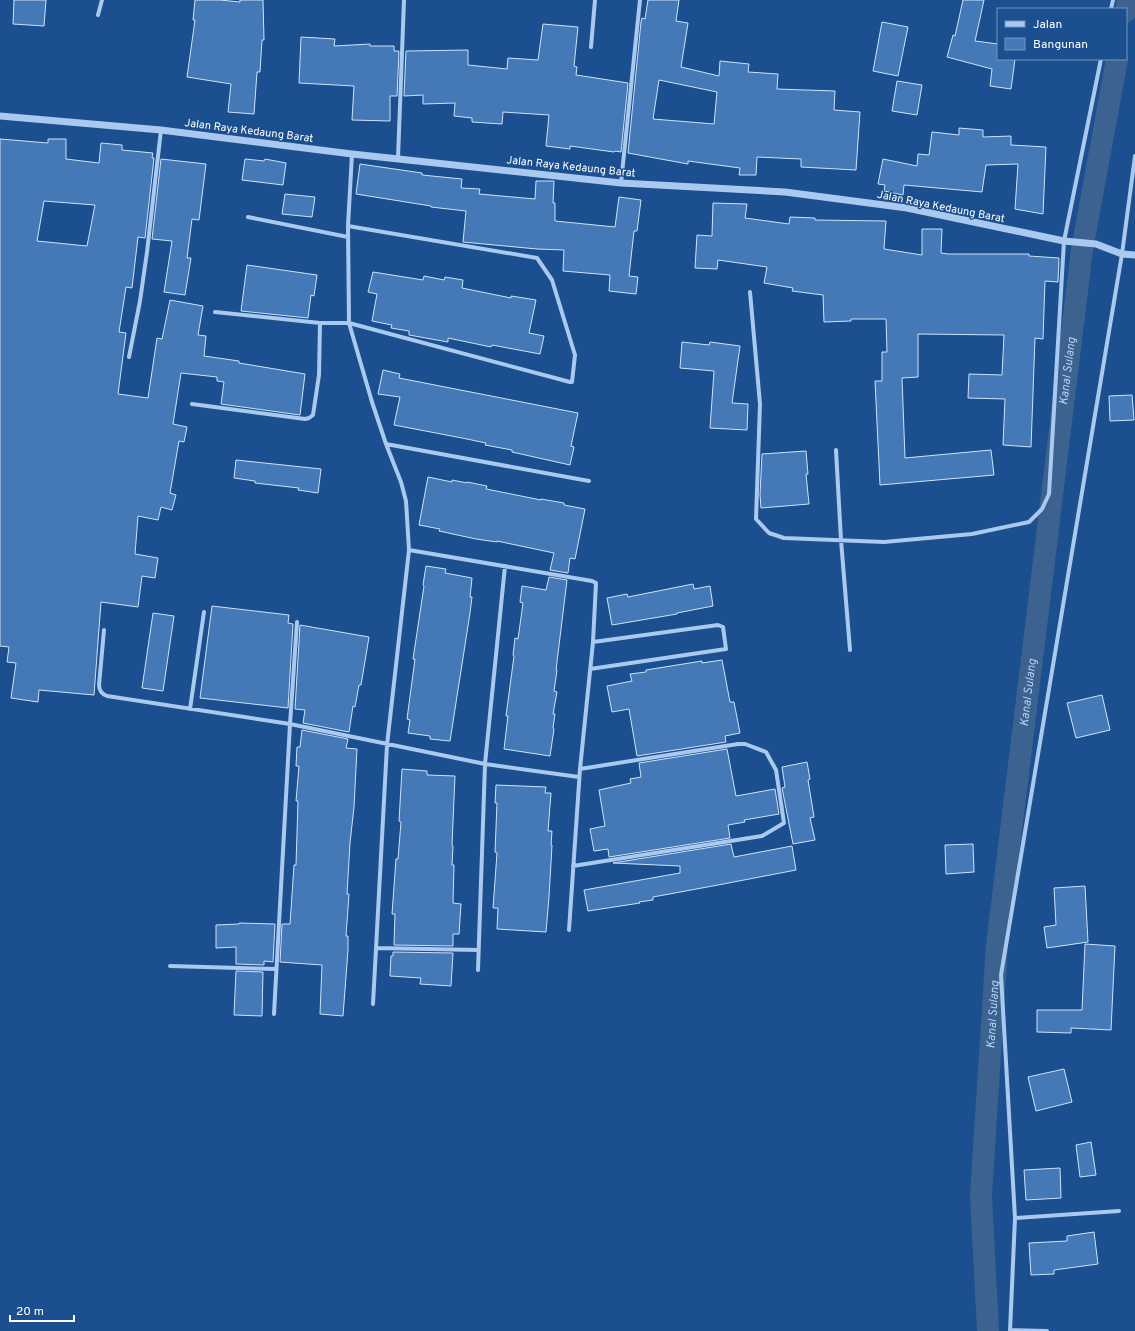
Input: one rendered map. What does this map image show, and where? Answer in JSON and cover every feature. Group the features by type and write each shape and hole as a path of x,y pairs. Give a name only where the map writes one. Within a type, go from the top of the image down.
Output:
{"street":[{"path":"98,15 102,0"},
{"path":"398,158 404,0"},
{"path":"590,47 595,0"},
{"path":"621,183 640,0"},
{"path":"750,292 760,404 756,519 769,533 784,538 884,542 972,534 1029,522 1042,509 1049,494 1064,241 1101,60"},
{"name":"Jalan Raya Kedaung Barat","path":"0,116 161,130 352,154 621,183 785,192 907,208 1064,241 1096,244 1122,254 1135,256"},
{"path":"129,357 140,301 147,252 161,130"},
{"path":"352,154 348,226 349,323 372,402 401,482 406,501 409,550 387,745 373,1004"},
{"path":"1047,1331 1010,1331 1015,1218 1000,975 1122,254 1135,156"},
{"path":"248,217 348,237"},
{"path":"215,312 320,323 349,323 572,382 575,355 552,280 537,258 348,226"},
{"path":"192,404 305,419 309,418 313,415 319,375 320,323"},
{"path":"386,444 589,481"},
{"path":"836,450 841,540 850,650"},
{"path":"409,550 592,581 596,584 593,642 579,777 569,930"},
{"path":"478,970 485,764 505,566"},
{"path":"190,709 204,612"},
{"path":"274,1014 297,622"},
{"path":"590,669 726,649 723,627 718,625 593,642"},
{"path":"104,630 99,686 104,694 290,724 485,764 579,777"},
{"path":"573,866 762,836 784,823 776,770 766,752 745,744 580,769"},
{"path":"376,948 478,950"},
{"path":"170,966 276,969"},
{"path":"1015,1218 1119,1211"}],"building":[{"path":"14,0 46,0 44,26 13,24"},
{"path":"195,0 240,2 240,0 263,0 264,40 262,40 260,72 257,72 254,114 228,112 231,84 187,77 195,20 193,20"},
{"path":"648,0 679,0 676,21 688,23 681,67 719,76 720,61 749,64 748,72 778,74 777,89 835,91 834,110 860,112 856,170 801,167 801,159 757,157 756,175 739,175 740,168 688,161 688,164 628,153 641,22 642,18 645,19","holes":["659,80 717,92 714,124 653,119"]},
{"path":"963,0 984,0 975,41 997,44 997,60 1015,60 1011,89 990,86 992,69 947,57 953,35 955,36"},
{"path":"882,22 908,27 898,76 873,71"},
{"path":"543,24 578,27 574,66 577,67 576,75 628,83 621,152 570,146 570,149 546,146 549,115 503,112 502,124 472,122 472,118 454,116 455,103 423,104 423,95 404,96 406,51 468,50 468,65 507,69 508,58 538,60"},
{"path":"301,37 335,39 334,46 370,44 370,46 394,46 394,51 399,51 397,96 390,96 390,121 352,120 354,86 299,83"},
{"path":"897,81 922,85 917,115 892,111"},
{"path":"959,128 983,130 983,137 1011,136 1011,145 1046,147 1043,214 1015,209 1018,164 986,165 982,192 904,185 903,195 884,191 885,185 878,184 883,159 917,166 918,154 929,155 932,132 959,135"},
{"path":"0,139 48,143 48,139 66,139 66,159 99,163 101,143 122,145 122,150 153,153 152,158 154,158 145,238 138,237 132,288 126,287 119,332 126,333 118,394 148,398 157,338 162,339 170,300 203,306 198,335 206,336 204,356 239,361 239,363 305,374 300,415 221,404 224,382 217,381 217,377 181,373 173,424 187,427 184,442 179,441 170,493 176,495 172,510 161,507 158,520 138,516 135,554 158,558 155,578 142,576 138,607 101,602 94,695 39,690 38,702 11,698 16,663 7,662 9,647 0,646","holes":["44,201 95,205 87,246 37,241"]},
{"path":"161,159 206,164 199,220 192,219 187,258 191,258 185,295 164,292 172,241 152,239"},
{"path":"245,159 264,161 265,159 286,163 283,185 242,180"},
{"path":"360,164 422,173 422,175 462,179 461,188 480,189 479,194 535,199 536,181 554,181 553,203 555,203 555,221 615,227 619,197 641,200 637,231 634,231 629,276 638,277 636,294 609,291 610,275 563,271 564,250 463,242 466,211 431,207 356,194"},
{"path":"285,194 315,197 312,217 282,214"},
{"path":"713,203 747,204 745,218 789,224 790,217 815,218 815,220 886,221 884,249 922,255 922,229 942,229 941,253 1029,254 1029,256 1059,258 1058,282 1045,281 1043,339 1035,338 1031,447 1003,445 1005,399 968,398 969,374 1002,375 1004,335 918,334 918,377 902,378 905,458 991,450 994,475 880,485 875,381 882,381 882,352 887,352 886,319 851,319 851,321 824,322 823,295 792,291 793,288 764,283 767,267 718,260 717,269 695,268 697,235 712,236"},
{"path":"247,265 317,275 314,296 311,295 308,318 241,311"},
{"path":"373,272 423,280 424,276 444,280 445,277 463,280 462,288 511,298 511,296 536,300 529,333 544,336 540,354 492,345 491,347 448,338 448,342 409,335 409,331 391,328 392,325 372,321 377,294 368,292"},
{"path":"682,342 709,345 710,342 740,346 732,403 748,404 747,430 710,428 714,371 680,368"},
{"path":"383,370 400,374 399,378 578,413 571,446 574,447 570,465 512,452 512,450 485,445 486,443 394,425 400,397 378,394"},
{"path":"1132,395 1134,420 1110,421 1109,396"},
{"path":"806,451 808,474 806,474 809,504 761,508 760,495 762,454"},
{"path":"236,460 321,469 318,493 298,490 299,488 255,483 255,481 234,478"},
{"path":"428,477 452,482 452,480 487,486 486,489 564,503 564,505 585,509 575,559 570,558 568,573 550,570 554,553 497,541 476,539 419,525"},
{"path":"426,566 446,569 445,573 472,578 470,613 450,741 430,739 430,736 408,733 410,720 407,719 415,659 413,659"},
{"path":"549,577 567,580 556,670 554,691 557,692 553,714 555,714 554,729 550,756 504,749 508,716 506,716 515,638 518,639 523,603 520,602 522,586 546,590"},
{"path":"693,584 694,589 710,586 713,606 677,614 612,625 607,598 627,594 628,597"},
{"path":"212,606 289,615 288,623 293,624 288,708 200,698"},
{"path":"153,613 174,616 163,691 142,688"},
{"path":"300,625 369,637 361,685 359,685 355,707 353,706 349,732 303,723 305,710 295,709"},
{"path":"722,660 730,702 734,702 740,733 725,736 726,742 637,756 629,709 612,712 607,686 632,681 630,674 646,672 646,670 702,661 702,663"},
{"path":"1102,695 1110,730 1076,738 1067,703"},
{"path":"302,730 348,739 346,748 357,749 347,894 349,894 346,936 348,936 348,950 343,1016 320,1014 322,965 280,962 282,924 290,924 294,865 296,865 298,801 296,801 299,766 296,766 297,747 300,747"},
{"path":"727,749 736,796 775,789 779,814 744,820 745,822 728,825 730,838 609,857 608,849 594,851 590,829 605,826 599,790 631,783 630,779 641,777 639,763"},
{"path":"807,762 810,779 808,780 814,817 810,818 815,840 793,844 782,788 785,787 782,767"},
{"path":"402,769 427,771 427,775 455,776 452,845 452,865 454,865 453,903 461,904 459,934 453,934 453,946 394,945 395,914 392,914 396,859 398,859 401,822 399,821"},
{"path":"496,785 546,787 545,793 551,793 548,831 552,831 552,845 546,932 497,929 498,908 493,908 497,853 495,852 497,803 495,803"},
{"path":"731,844 734,857 792,846 796,870 653,897 653,900 639,902 640,903 588,911 584,890 680,873 680,866 613,863"},
{"path":"973,844 974,872 946,874 945,845"},
{"path":"1085,886 1088,942 1047,948 1044,927 1056,925 1054,888"},
{"path":"239,923 275,924 273,962 264,961 264,965 236,964 236,947 216,948 216,925"},
{"path":"1085,944 1115,946 1111,1030 1071,1028 1071,1033 1037,1032 1037,1010 1082,1010"},
{"path":"393,952 453,953 451,986 420,984 421,978 390,976 391,956 393,956"},
{"path":"236,971 263,972 262,1016 234,1015"},
{"path":"1064,1069 1072,1102 1036,1111 1028,1077"},
{"path":"1091,1142 1096,1175 1080,1177 1076,1145"},
{"path":"1060,1168 1061,1198 1026,1200 1024,1170"},
{"path":"1094,1232 1098,1264 1054,1270 1054,1274 1031,1275 1029,1243 1067,1241 1067,1236"}],"waterway":[{"name":"Kanal Sulang","path":"1127,8 1128,0"},
{"name":"Kanal Sulang","path":"988,1331 981,1195 997,945 1082,250 1117,60"}]}
